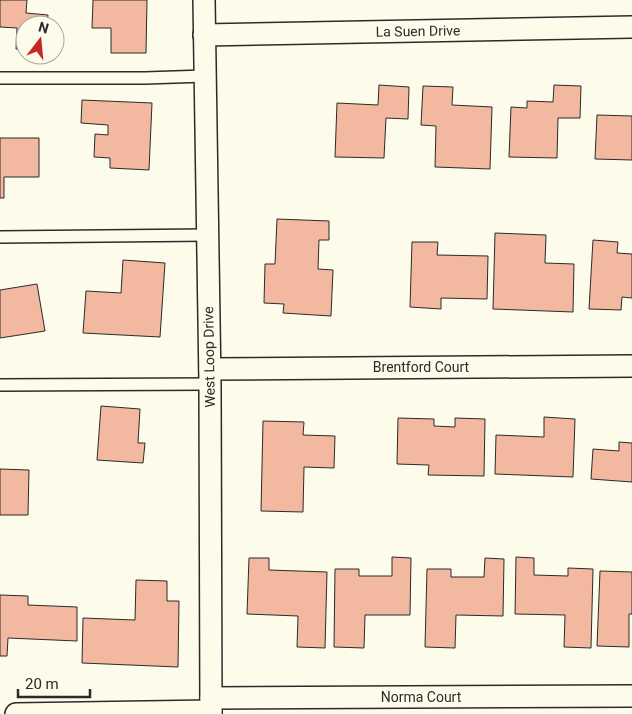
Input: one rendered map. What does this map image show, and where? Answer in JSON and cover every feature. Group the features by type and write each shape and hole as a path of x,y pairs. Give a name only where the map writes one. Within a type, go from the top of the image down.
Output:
{"street":[{"name":"West Loop Drive","path":"204,0 210,377 211,708"},
{"name":"La Suen Drive","path":"204,35 632,27"},
{"name":"Brentford Court","path":"210,377 632,366"},
{"name":"Norma Court","path":"16,714 632,696"}],"lane":[{"path":"0,78 205,76"},
{"path":"0,237 208,235"},
{"path":"0,385 210,377"}],"building":[{"path":"0,0 27,0 26,13 48,15 15,15 15,28 0,27"},
{"path":"93,0 147,0 146,53 111,53 111,28 92,28"},
{"path":"379,85 409,87 408,119 386,118 384,158 335,157 337,103 378,105"},
{"path":"554,85 581,86 580,118 558,118 557,158 509,157 511,107 527,108 527,101 553,102"},
{"path":"423,86 453,87 452,105 492,107 490,169 435,167 436,126 421,125"},
{"path":"82,100 152,103 149,170 110,168 110,158 94,157 95,134 108,135 108,125 81,123"},
{"path":"597,115 632,116 632,160 595,159"},
{"path":"0,138 39,138 39,177 4,177 4,198 0,198"},
{"path":"277,219 329,221 329,240 319,240 318,269 333,270 331,316 283,313 284,304 264,303 265,264 275,264"},
{"path":"495,233 546,235 545,263 574,264 573,312 493,309"},
{"path":"593,240 618,242 617,253 632,254 632,298 622,297 621,310 589,309"},
{"path":"412,242 438,242 437,255 488,256 487,299 441,298 441,309 410,307"},
{"path":"123,260 165,263 160,337 83,333 86,291 121,293"},
{"path":"37,284 45,331 0,338 0,290"},
{"path":"101,406 140,409 138,443 145,443 143,463 97,460"},
{"path":"544,417 575,419 573,477 495,474 496,435 544,437"},
{"path":"398,418 434,419 434,426 455,427 455,418 485,419 484,476 428,475 429,465 397,464"},
{"path":"263,421 304,422 303,435 335,436 334,468 304,467 303,512 261,511"},
{"path":"619,442 632,443 632,482 591,479 593,449 619,451"},
{"path":"0,469 29,470 28,515 0,515"},
{"path":"392,557 411,558 410,615 365,615 364,648 334,647 335,569 359,569 359,576 392,576"},
{"path":"516,557 534,558 534,575 568,576 568,568 593,569 591,648 564,647 565,615 515,614"},
{"path":"249,558 269,558 269,570 327,572 325,648 297,647 298,616 247,614"},
{"path":"485,558 504,559 503,616 456,615 455,648 425,647 427,569 451,569 451,577 484,577"},
{"path":"600,571 632,572 632,614 629,614 629,647 597,646"},
{"path":"136,580 167,581 167,601 179,601 178,667 82,663 83,618 135,620"},
{"path":"0,595 28,596 28,605 77,607 77,641 8,638 7,656 0,656"}]}
